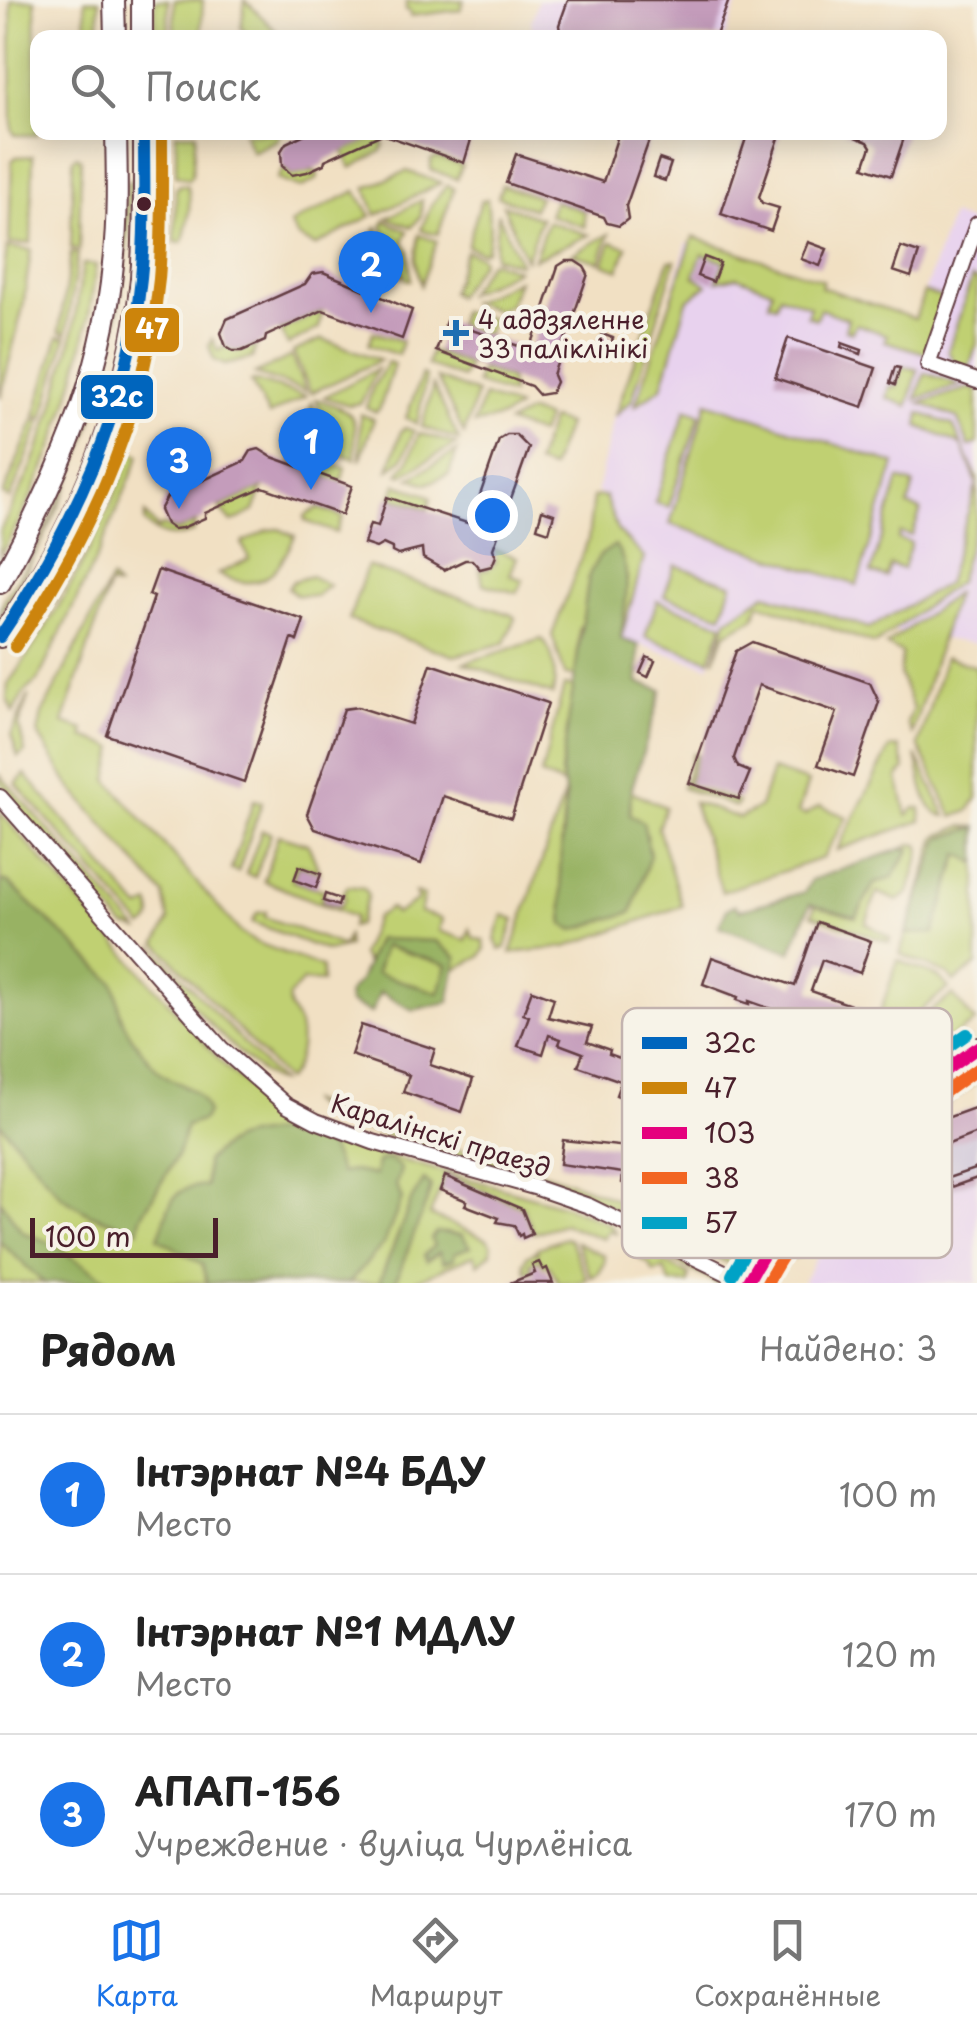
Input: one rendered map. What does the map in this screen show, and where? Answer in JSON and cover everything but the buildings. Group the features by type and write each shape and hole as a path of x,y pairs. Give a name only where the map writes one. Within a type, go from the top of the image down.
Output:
{"main road":[{"path":"114,0 115,30"},
{"path":"142,0 142,30"},
{"path":"0,582 66,453 93,371 114,262 116,140"},
{"path":"0,637 54,554 81,496 121,381 141,279 144,140"},
{"path":"952,1066 977,1048"},
{"path":"747,1283 761,1258"}],"street":[{"path":"977,224 928,364 977,380"},
{"name":"Каралінскі праезд","path":"0,797 232,1059 290,1108 373,1142 568,1198 622,1221"},
{"name":"Каралінскі праезд","path":"697,1258 747,1283"}],"shaded area":[{"path":"538,0 739,0 728,30 533,30"},
{"path":"951,215 977,225 977,644 869,628 766,594 727,620 709,666 621,639 643,557 617,530 605,496 597,492 617,403 648,372 687,242 915,319"},
{"path":"977,1107 977,1180 952,1189 952,1116"},
{"path":"977,1180 977,1283 803,1283 816,1258 952,1258 952,1189"}],"green space":[{"path":"11,0 35,0 35,30 30,30 30,135 15,135"},
{"path":"85,0 99,0 99,30 86,30"},
{"path":"155,0 168,0 169,30 155,30"},
{"path":"174,0 203,0 201,30 174,30"},
{"path":"245,0 275,30 243,30"},
{"path":"464,0 460,10 410,16 406,10 406,2"},
{"path":"176,140 195,140 192,175 188,179 176,175"},
{"path":"247,140 277,140 252,152"},
{"path":"369,140 381,140 384,145 382,151 351,168 343,151"},
{"path":"33,156 31,243 9,244 12,161"},
{"path":"436,157 462,165 457,179 431,170 431,160"},
{"path":"73,159 81,159 79,250 71,248"},
{"path":"284,168 292,175 312,170 318,174 317,179 301,188 277,179"},
{"path":"407,171 441,183 376,215 366,188"},
{"path":"127,181 131,181 121,299 97,407 57,511 0,615 4,599 56,508 94,405 115,310"},
{"path":"157,181 170,182 168,242 156,235"},
{"path":"187,185 189,213 180,243 175,242 176,189"},
{"path":"447,185 454,189 438,234 421,230 431,205"},
{"path":"502,185 539,197 533,209 498,197"},
{"path":"356,191 371,216 315,246 298,237 290,224"},
{"path":"487,199 490,228 487,250 481,252 467,246 481,201"},
{"path":"422,200 421,216 412,227 387,218"},
{"path":"554,201 584,211 585,227 549,215"},
{"path":"503,205 541,218 526,260"},
{"path":"498,213 520,263 519,264 494,257"},
{"path":"385,221 408,231 403,241 409,251 411,280 407,280 382,226"},
{"path":"550,222 589,235 534,259"},
{"path":"377,227 402,277 362,262"},
{"path":"609,234 600,262 572,254"},
{"path":"419,235 437,241 421,285 415,261"},
{"path":"693,237 823,280 821,287 915,319 924,292 947,299 928,354 885,341 887,335 856,324 852,332 845,330 848,319 820,309 816,319 807,316 810,306 780,295 776,305 769,303 772,290 737,277 717,281 724,261 702,254 694,276 707,285 687,301 662,387 635,406"},
{"path":"611,242 627,247 619,270 603,264"},
{"path":"7,247 31,250 23,307 0,398 0,304"},
{"path":"466,251 480,256 482,261 456,297 451,292"},
{"path":"71,253 78,253 66,334 59,332"},
{"path":"669,261 675,261 632,400 615,416"},
{"path":"489,262 517,270 467,294"},
{"path":"167,263 141,400 111,488 48,613 37,606 80,525 112,443 136,358 153,268"},
{"path":"83,264 96,265 75,379 50,452 0,556 0,531 30,471 53,409 72,337"},
{"path":"972,278 977,280 977,343 969,368 954,362 948,351"},
{"path":"518,280 509,305 496,310 471,302"},
{"path":"322,311 319,328 288,345 280,330"},
{"path":"461,311 492,319 486,335 458,325"},
{"path":"373,332 402,341 398,355 369,345"},
{"path":"58,337 66,337 43,419 35,416"},
{"path":"212,339 218,351 226,346 238,352 256,345 252,358 225,365 214,360 209,346"},
{"path":"322,339 381,360 311,393 293,352"},
{"path":"431,351 468,364 462,378 427,365"},
{"path":"291,356 306,391 255,374"},
{"path":"388,362 394,364 376,412 366,407"},
{"path":"903,366 918,370 908,406 887,398 890,386 897,387"},
{"path":"377,369 361,403 349,405 324,397"},
{"path":"481,369 510,379 511,395 476,383"},
{"path":"925,373 961,385 916,399"},
{"path":"422,374 426,378 417,424 406,418"},
{"path":"437,378 477,393 464,434"},
{"path":"251,382 306,396 269,415"},
{"path":"433,385 459,440 422,427"},
{"path":"969,388 977,390 977,444 969,446 957,418 920,403"},
{"path":"484,396 518,408 503,417 474,424"},
{"path":"316,399 341,408 352,418 355,459 339,453"},
{"path":"312,402 333,449 332,451 300,439"},
{"path":"707,402 895,464 857,585 670,524"},
{"path":"686,409 700,414 669,507 655,503"},
{"path":"529,412 546,418 540,434 508,423"},
{"path":"920,413 953,425 962,445 918,426"},
{"path":"360,414 374,419 360,461"},
{"path":"551,419 567,424 551,469 536,464"},
{"path":"34,420 41,422 10,499 3,495"},
{"path":"401,431 414,431 403,458 389,470"},
{"path":"419,433 456,444 398,474 409,460"},
{"path":"132,451 140,455 97,557 38,680 24,693 13,713 7,699 8,684 78,572"},
{"path":"457,451 449,474 427,484 410,478"},
{"path":"295,452 345,468 341,483 292,464"},
{"path":"899,479 914,484 908,506 921,510 912,536 900,533 898,539 911,543 903,569 890,565 886,577 871,573"},
{"path":"977,483 977,517 958,582 875,644 759,603 754,618 726,633 714,660 727,620 766,594 869,628 946,584"},
{"path":"396,484 428,495 428,509 392,497"},
{"path":"263,487 254,511 232,522 219,507"},
{"path":"605,496 617,530 644,557 621,639 627,579 579,628 577,676 565,675 552,635 588,540 593,497"},
{"path":"318,508 343,517 336,533 305,521 305,516"},
{"path":"145,514 158,529 162,526 177,531 196,522 193,532 167,536 144,522"},
{"path":"279,529 295,536 282,561 266,577 246,582 218,574 249,559 242,543"},
{"path":"615,545 626,578 621,639 639,645 638,683 662,690 631,791 630,815 643,822 650,855 632,912 574,930 564,924 560,866 566,797 561,773 589,575 599,556"},
{"path":"493,549 517,557 510,575 523,580 517,593 483,584 480,569 496,562"},
{"path":"675,565 732,584 722,615 664,596"},
{"path":"367,566 512,615 515,618 505,643 454,656 349,620"},
{"path":"311,576 329,585 316,596 297,595 288,588 293,581"},
{"path":"111,579 117,587 109,585 63,723 84,730 84,737 115,748 108,780 241,933 322,967 322,982 303,981 289,996 300,1040 297,1063 286,1080 157,943 169,920 164,895 68,784 38,734 42,714"},
{"path":"955,594 912,734 907,723 913,709 900,675 902,653 886,645"},
{"path":"657,601 723,624 710,660 645,637"},
{"path":"542,639 554,666 553,695 464,663"},
{"path":"945,657 977,667 977,798 969,811 953,817 918,745"},
{"path":"564,686 576,686 561,773 564,785 541,775"},
{"path":"29,695 19,726 25,752 18,757 11,735"},
{"path":"899,747 905,769 898,778 907,815 921,808 921,821 837,850 890,748"},
{"path":"693,754 697,755 687,785 738,802 736,807 682,788"},
{"path":"916,755 946,816 938,814 928,802"},
{"path":"772,770 808,782 798,813 805,815 820,806 847,817 823,858 722,892 693,802 739,818 760,807"},
{"path":"25,774 140,909 150,904 152,917 147,925 143,927 16,784"},
{"path":"0,775 138,930 124,926 29,820 0,782"},
{"path":"631,791 665,807 658,828 682,906 566,947 511,953 565,792 560,867 564,923 646,863 650,855 630,815"},
{"path":"254,800 262,802 238,872 231,870"},
{"path":"0,812 226,1067 276,1112 313,1131 370,1151 566,1206 610,1224 617,1234 609,1230 603,1239 564,1224 534,1233 523,1207 446,1175 430,1215 487,1239 491,1253 478,1264 474,1255 410,1283 0,1283"},
{"path":"962,826 977,827 940,839 934,932 959,854 977,863 977,965 954,982 948,974 900,954 936,837"},
{"path":"977,827 977,863 959,854 934,933 906,934 940,839"},
{"path":"262,830 271,833 255,877 246,874"},
{"path":"278,835 308,844 319,871 298,864 292,881 324,890 321,901 340,907 348,886 364,888 368,896 358,925 351,927 354,917 264,881"},
{"path":"919,845 921,850 909,893 898,901 877,892 866,923 890,938 889,942 812,915 815,905 856,917 874,884 892,878 910,850 904,848"},
{"path":"910,849 892,878 874,884 856,917 810,904 791,952 719,926 727,909 735,905 739,910 805,892 811,880"},
{"path":"0,880 9,883 113,982 122,1020 140,1049 162,1073 192,1090 207,1112 203,1120 186,1126 178,1154 141,1217 138,1231 90,1214 61,1196 0,1123"},
{"path":"415,893 424,896 420,912 442,919 439,931 466,940 470,929 473,938 484,941 485,950 480,957 454,970 457,958 377,939 366,964 361,955 376,917 390,908 395,914 418,900"},
{"path":"266,912 265,917 343,946 347,937 348,946 327,951 252,922 257,913"},
{"path":"503,915 515,919 505,948 500,950 495,940"},
{"path":"377,939 436,941 457,958 449,1002 413,1010 380,992 371,1013 349,1003 348,993 359,981","holes":["384,946 447,965 439,993 376,973"]},
{"path":"384,945 448,965 439,993 375,973"},
{"path":"154,947 280,1082 254,1066 196,1009 157,962"},
{"path":"898,960 939,977 949,988 924,1008 882,1008"},
{"path":"953,995 975,1022 952,1037 952,1008 934,1008"},
{"path":"977,1059 977,1081 952,1101 952,1079"},
{"path":"308,1101 397,1133 550,1175 622,1203 622,1213 582,1194 365,1129 319,1111"},
{"path":"277,1132 328,1144 340,1173 375,1175 377,1162 384,1160 401,1169 396,1185 402,1199 384,1243 349,1283 207,1283 202,1264 158,1238 178,1194 206,1186 206,1162 215,1153 238,1138"},
{"path":"424,1180 431,1186 428,1198 395,1283 379,1283 412,1199"},
{"path":"0,1200 22,1232 51,1243 111,1283 44,1283 0,1242"},
{"path":"436,1232 462,1235 470,1247 454,1253 454,1259 443,1262 439,1252 427,1261 424,1255 434,1246 431,1239"},
{"path":"565,1238 570,1240 587,1279 559,1283 549,1265 544,1266 540,1259 530,1263 532,1270 526,1272 527,1256"},
{"path":"576,1242 604,1255 605,1263 599,1273 591,1277"},
{"path":"639,1258 656,1258 689,1275 688,1283 670,1283 664,1269 654,1272"},
{"path":"667,1258 677,1258 724,1283"}],"transit line":[{"name":"32с","path":"0,637 73,510 110,421 124,374 143,260 144,140"},
{"name":"47","path":"15,647 90,517 128,425 142,378 159,279 162,140"},
{"name":"57","path":"952,1045 967,1034"},
{"name":"103","path":"952,1066 977,1048"},
{"name":"38","path":"952,1087 977,1069"},
{"name":"57","path":"732,1275 742,1258"},
{"name":"103","path":"747,1283 761,1258"},
{"name":"38","path":"767,1283 782,1258"}],"place":[{"name":"Інтэрнат №1 МДЛУ","path":"371,313"},
{"name":"4 аддзяленне 33 паліклінікі","path":"456,333"},
{"name":"Інтэрнат №4 БДУ","path":"311,490"},
{"name":"АПАП-156","path":"179,509"}]}
